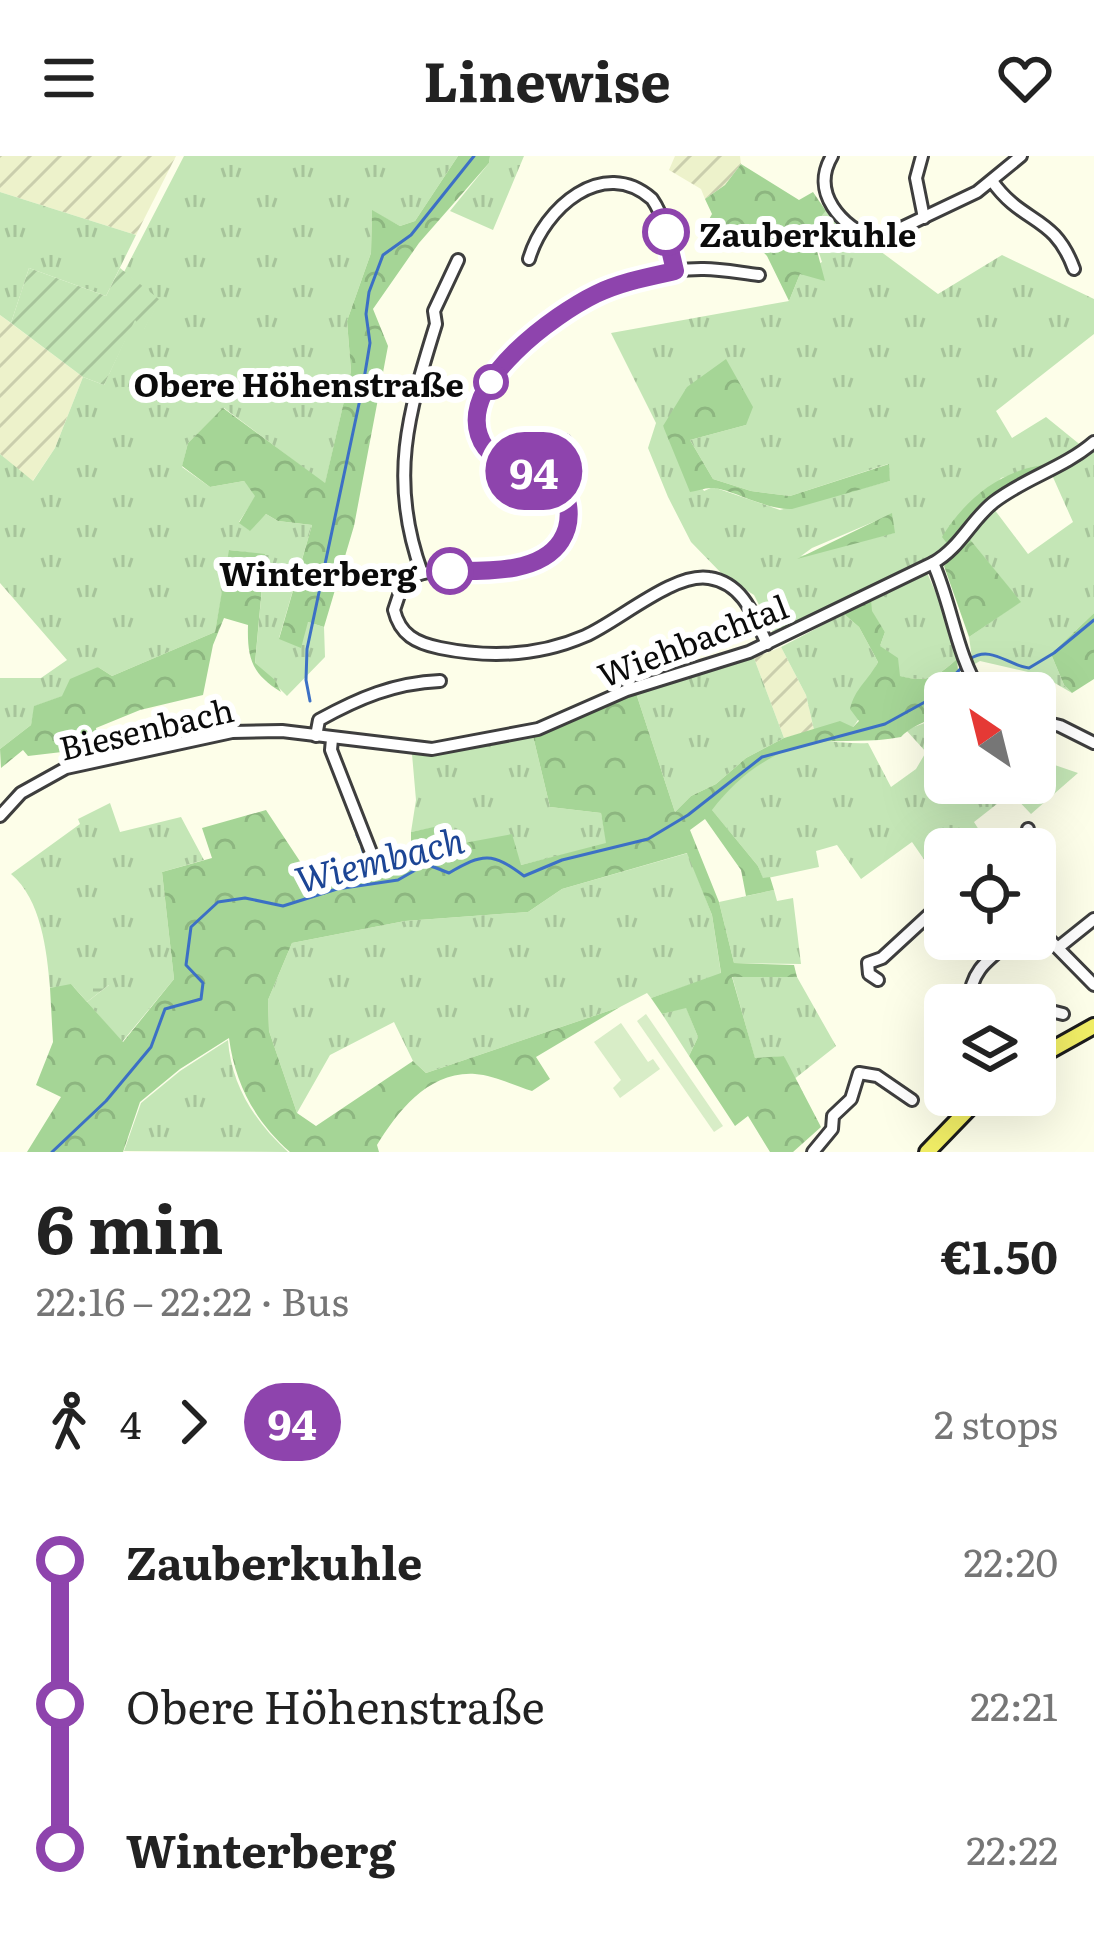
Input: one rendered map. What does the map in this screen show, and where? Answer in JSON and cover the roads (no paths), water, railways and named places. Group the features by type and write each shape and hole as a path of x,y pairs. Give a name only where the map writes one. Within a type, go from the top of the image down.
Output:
{"main road":[{"path":"1056,1047 1094,1026"},
{"path":"927,1152 962,1116"}],"street":[{"path":"832,156 822,178 828,200 870,239 924,218 992,181 1021,156"},
{"path":"922,156 916,178 924,218"},
{"path":"529,259 567,189 589,172 607,170 637,182 652,198 675,271"},
{"path":"992,181 1012,206 1058,234 1074,269"},
{"path":"422,573 403,504 402,464 410,412 436,324 434,311 458,260"},
{"path":"759,274 704,268 624,283 576,304 527,340 489,384 476,419 485,447 506,464 552,480 566,498 568,523 558,546 547,556 517,566 422,573 402,586 394,610 403,632 440,648 494,655 565,644 610,624 674,584 703,577 732,586 746,601 767,644"},
{"path":"552,480 565,441"},
{"name":"Wiehbachtal","path":"332,739 412,748 496,739 767,644 933,563 956,546 990,505 1094,442"},
{"path":"933,563 969,672"},
{"path":"316,736 319,720 357,700 397,685 440,681"},
{"path":"1056,725 1094,743"},
{"name":"Biesenbach","path":"0,816 21,793 66,768 232,732 282,731 332,739"},
{"path":"332,739 335,760 374,860"},
{"path":"882,958 924,919"},
{"path":"1059,947 1094,919"},
{"path":"1056,944 1094,985"},
{"path":"971,984 990,960"},
{"path":"1056,1012 1063,1014"},
{"path":"813,1152 832,1129 833,1116 851,1099 859,1073 877,1076 911,1100"}],"waterway":[{"path":"310,701 307,649 363,385 370,343 369,292 383,255 411,235 474,156"},
{"path":"883,581 929,559"},
{"name":"Wiembach","path":"970,659 992,655 1029,668 1094,620"},
{"name":"Wiembach","path":"52,1152 106,1101 151,1047 165,1009 201,999 203,983 186,965 191,927 218,902 245,898 283,906 337,889 398,880 426,864 449,873 487,858 524,876 562,860 648,839 688,815 762,757 885,724 934,697 963,666"},
{"path":"347,805 351,817"},
{"path":"352,820 355,829"},
{"path":"357,835 360,842"},
{"path":"362,848 364,854"},
{"path":"306,895 361,861"}],"place":[{"name":"Zauberkuhle","path":"666,232"},
{"name":"Obere Höhenstraße","path":"491,382"},
{"name":"Winterberg","path":"450,571"}]}
